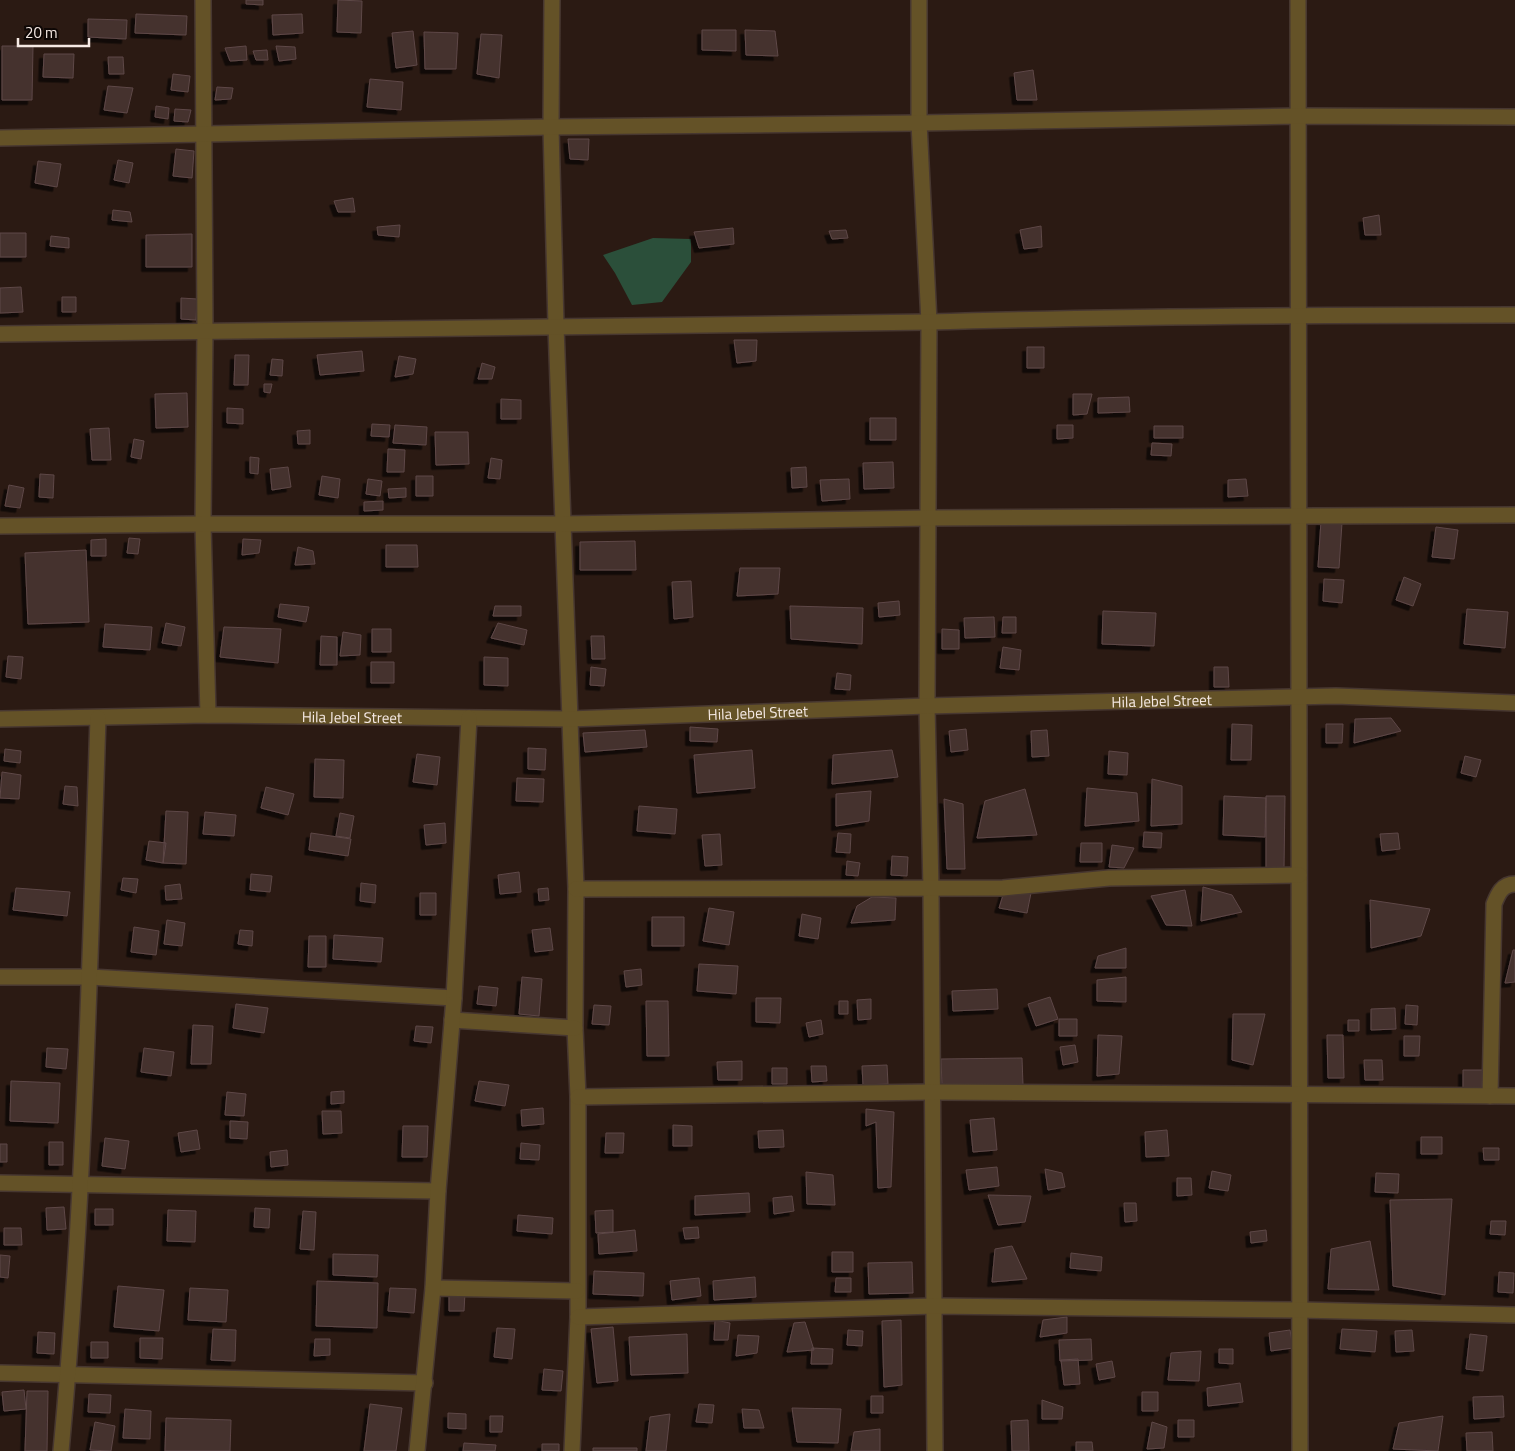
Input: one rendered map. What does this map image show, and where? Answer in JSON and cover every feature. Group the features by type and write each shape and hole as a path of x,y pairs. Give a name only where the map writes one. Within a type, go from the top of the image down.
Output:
{"street":[{"path":"203,0 205,330 203,524 208,715"},
{"path":"552,0 551,127 556,326 576,888 575,1028 578,1097 578,1317 572,1451"},
{"path":"918,0 919,123 928,322 927,706 931,889 935,1451"},
{"path":"1298,0 1300,1451"},
{"path":"0,138 551,127 1299,116 1515,117"},
{"path":"0,334 928,322 1298,315 1515,315"},
{"path":"0,526 562,524 928,518 1515,515"},
{"name":"Hila Jebel Street","path":"0,719 208,715 569,719 927,706 1336,696 1515,703"},
{"path":"62,1451 69,1375 81,1185 98,718"},
{"path":"417,1451 433,1288 438,1191 454,998 469,718"},
{"path":"576,888 1003,888 1109,878 1299,875"},
{"path":"1490,1096 1494,904 1499,891 1510,884 1515,884"},
{"path":"0,976 90,977 454,998"},
{"path":"452,1020 575,1028"},
{"path":"578,1097 932,1092 1515,1096"},
{"path":"0,1184 438,1191"},
{"path":"433,1288 577,1291"},
{"path":"578,1317 934,1306 1300,1310 1515,1315"},
{"path":"0,1373 425,1383"}],"green space":[{"path":"653,238 691,239 691,262 662,302 632,305 603,255"}],"building":[{"path":"246,0 263,0 263,5 246,4"},
{"path":"338,0 362,1 361,33 337,32"},
{"path":"136,14 187,16 186,35 135,33"},
{"path":"302,14 303,33 273,35 272,15"},
{"path":"88,19 127,20 126,39 88,37"},
{"path":"702,30 736,30 736,51 702,50"},
{"path":"745,30 775,31 778,56 746,55"},
{"path":"413,31 417,65 396,68 392,33"},
{"path":"424,32 458,33 456,69 425,69"},
{"path":"481,34 502,35 499,78 477,74"},
{"path":"2,46 33,46 32,100 2,100"},
{"path":"246,46 247,60 230,61 225,48"},
{"path":"276,46 295,47 296,59 279,61"},
{"path":"267,50 268,60 256,60 253,51"},
{"path":"44,54 74,54 73,78 43,77"},
{"path":"108,57 123,57 124,74 109,74"},
{"path":"1033,70 1037,100 1017,100 1014,73"},
{"path":"173,74 190,76 188,92 171,90"},
{"path":"370,79 403,82 401,110 367,107"},
{"path":"108,86 133,88 127,113 104,110"},
{"path":"217,87 233,88 231,99 215,100"},
{"path":"156,106 169,108 168,119 155,117"},
{"path":"175,109 191,110 188,122 174,121"},
{"path":"568,139 589,139 588,160 570,159"},
{"path":"176,149 194,151 192,178 173,176"},
{"path":"118,160 133,163 129,183 114,180"},
{"path":"38,161 61,164 57,187 35,183"},
{"path":"353,198 355,212 338,212 334,201"},
{"path":"113,210 130,212 132,222 112,220"},
{"path":"1379,215 1381,235 1365,235 1363,218"},
{"path":"400,225 399,237 378,235 377,227"},
{"path":"1041,226 1042,247 1024,249 1020,230"},
{"path":"733,228 734,244 699,248 694,232"},
{"path":"846,230 848,238 832,239 829,231"},
{"path":"0,233 26,233 26,257 0,257"},
{"path":"192,234 192,267 146,267 146,235"},
{"path":"51,236 69,238 69,248 50,246"},
{"path":"21,287 23,312 0,313 0,288"},
{"path":"62,297 76,297 76,312 62,312"},
{"path":"181,298 197,299 196,320 181,319"},
{"path":"734,340 757,340 756,361 737,363"},
{"path":"1027,347 1044,347 1044,368 1027,368"},
{"path":"362,351 364,371 320,375 317,355"},
{"path":"235,355 249,355 248,385 234,385"},
{"path":"399,356 416,359 413,374 395,377"},
{"path":"272,359 283,360 282,376 270,375"},
{"path":"482,363 495,367 492,379 478,379"},
{"path":"264,384 272,384 270,393 264,392"},
{"path":"187,393 188,427 156,428 155,394"},
{"path":"1073,394 1092,394 1087,414 1073,415"},
{"path":"1129,397 1130,412 1098,413 1098,398"},
{"path":"501,399 521,400 521,419 501,419"},
{"path":"227,408 243,409 243,424 227,423"},
{"path":"870,418 896,418 896,440 870,440"},
{"path":"372,424 390,425 389,437 371,436"},
{"path":"395,425 427,427 426,445 393,443"},
{"path":"1057,425 1073,425 1073,438 1057,439"},
{"path":"1154,426 1183,426 1183,438 1154,438"},
{"path":"109,428 111,460 92,460 90,429"},
{"path":"310,430 310,444 298,444 297,431"},
{"path":"435,432 468,432 469,464 436,465"},
{"path":"134,439 144,441 141,459 131,457"},
{"path":"1152,443 1172,444 1171,456 1151,455"},
{"path":"388,449 405,450 404,472 387,472"},
{"path":"250,457 259,458 258,474 250,473"},
{"path":"491,458 502,460 500,479 488,478"},
{"path":"893,462 894,488 864,489 863,463"},
{"path":"288,467 291,487 272,490 270,469"},
{"path":"806,467 807,487 792,488 791,468"},
{"path":"40,474 54,475 53,498 39,497"},
{"path":"322,476 340,479 338,498 319,495"},
{"path":"416,476 433,476 433,496 416,496"},
{"path":"368,479 382,481 380,496 366,494"},
{"path":"849,479 850,499 822,501 820,480"},
{"path":"1246,479 1248,496 1228,497 1228,480"},
{"path":"9,485 24,488 20,508 5,506"},
{"path":"406,488 406,497 389,498 388,489"},
{"path":"383,501 383,510 364,511 364,502"},
{"path":"1321,521 1342,523 1339,568 1318,567"},
{"path":"1436,527 1458,530 1454,559 1432,557"},
{"path":"129,538 140,539 138,554 127,553"},
{"path":"106,539 106,556 91,556 91,540"},
{"path":"243,539 261,540 259,553 242,555"},
{"path":"635,541 636,570 580,570 580,542"},
{"path":"386,545 417,545 418,567 386,567"},
{"path":"298,547 313,551 315,564 295,565"},
{"path":"86,550 89,622 28,624 25,553"},
{"path":"740,568 780,568 778,594 737,596"},
{"path":"1404,577 1421,584 1413,606 1396,600"},
{"path":"1324,579 1344,580 1342,603 1323,601"},
{"path":"691,581 693,617 674,619 672,582"},
{"path":"899,601 900,615 879,617 878,603"},
{"path":"280,604 309,607 306,622 278,617"},
{"path":"495,606 521,606 521,616 493,616"},
{"path":"790,606 863,608 862,644 791,639"},
{"path":"1467,609 1508,612 1505,648 1464,644"},
{"path":"1103,611 1156,613 1154,646 1102,644"},
{"path":"994,617 995,637 965,638 964,618"},
{"path":"1003,617 1016,617 1016,633 1002,633"},
{"path":"166,623 185,627 181,646 162,643"},
{"path":"498,623 527,630 524,645 491,638"},
{"path":"105,624 152,627 150,650 103,647"},
{"path":"224,627 281,629 278,663 220,657"},
{"path":"372,629 391,629 391,652 372,652"},
{"path":"942,629 959,630 959,649 942,649"},
{"path":"343,632 361,635 360,655 340,656"},
{"path":"321,636 337,637 337,665 320,665"},
{"path":"591,636 604,636 605,659 592,659"},
{"path":"1003,647 1021,650 1019,670 1000,668"},
{"path":"8,656 23,657 21,679 6,677"},
{"path":"484,657 508,658 508,686 484,685"},
{"path":"371,662 394,662 394,683 371,683"},
{"path":"591,667 606,669 604,686 590,685"},
{"path":"1214,667 1228,667 1229,687 1214,687"},
{"path":"837,673 851,675 850,690 835,689"},
{"path":"1391,718 1401,731 1354,743 1355,719"},
{"path":"1232,724 1252,725 1251,760 1231,760"},
{"path":"1326,724 1343,724 1342,743 1326,743"},
{"path":"690,727 718,729 717,742 690,741"},
{"path":"966,729 968,750 951,752 949,731"},
{"path":"645,730 647,747 585,752 583,733"},
{"path":"1047,730 1049,756 1032,757 1031,731"},
{"path":"528,748 546,749 545,770 528,769"},
{"path":"5,749 21,751 20,763 4,761"},
{"path":"752,750 755,788 697,793 694,755"},
{"path":"892,750 898,777 832,784 833,755"},
{"path":"1109,751 1128,753 1127,775 1108,774"},
{"path":"417,754 440,757 437,785 413,782"},
{"path":"1465,756 1481,760 1476,777 1461,773"},
{"path":"315,759 344,760 343,798 314,797"},
{"path":"2,772 21,775 19,799 0,798"},
{"path":"517,778 544,779 543,802 516,801"},
{"path":"1152,779 1182,786 1182,824 1151,826"},
{"path":"65,786 77,787 78,806 63,804"},
{"path":"266,787 294,794 288,815 261,808"},
{"path":"1087,788 1137,793 1139,821 1085,826"},
{"path":"1025,789 1037,835 977,838 985,801"},
{"path":"871,791 869,821 836,826 836,794"},
{"path":"1224,796 1266,798 1265,837 1223,835"},
{"path":"1266,796 1285,796 1284,868 1266,868"},
{"path":"944,799 963,804 965,869 947,869"},
{"path":"639,806 677,809 675,834 637,831"},
{"path":"166,811 188,812 186,864 163,863"},
{"path":"205,812 236,815 234,836 203,834"},
{"path":"340,813 354,816 350,838 336,836"},
{"path":"445,823 446,843 426,845 424,825"},
{"path":"1144,832 1162,833 1161,848 1143,847"},
{"path":"311,833 351,839 348,856 309,850"},
{"path":"838,833 851,834 850,853 836,852"},
{"path":"1398,833 1400,849 1382,851 1380,834"},
{"path":"720,834 722,865 705,866 702,835"},
{"path":"149,841 166,843 163,863 146,860"},
{"path":"1081,843 1102,843 1102,862 1080,862"},
{"path":"1112,845 1134,848 1124,868 1109,867"},
{"path":"892,856 908,857 907,876 891,875"},
{"path":"847,861 860,863 858,876 846,875"},
{"path":"519,872 521,892 500,894 498,875"},
{"path":"251,874 272,876 270,892 250,890"},
{"path":"123,878 138,879 136,893 121,890"},
{"path":"361,883 376,885 375,903 360,901"},
{"path":"180,884 182,899 166,900 165,886"},
{"path":"1203,887 1232,895 1242,912 1201,921"},
{"path":"16,888 70,892 67,916 13,910"},
{"path":"548,888 549,900 539,901 538,889"},
{"path":"1185,890 1192,926 1166,925 1151,896"},
{"path":"1004,892 1031,893 1027,913 999,908"},
{"path":"420,893 436,893 436,915 420,915"},
{"path":"872,897 896,898 895,920 851,923 857,906"},
{"path":"1370,900 1430,909 1421,936 1371,948"},
{"path":"709,908 734,912 729,945 703,941"},
{"path":"802,914 821,918 818,939 799,936"},
{"path":"652,917 684,917 684,946 652,946"},
{"path":"167,920 185,923 182,946 164,944"},
{"path":"134,927 159,931 156,955 131,952"},
{"path":"550,928 553,950 535,952 532,930"},
{"path":"240,930 253,931 252,946 238,944"},
{"path":"334,935 383,938 381,962 333,959"},
{"path":"309,936 326,936 326,967 308,967"},
{"path":"1126,948 1126,968 1095,968 1098,956"},
{"path":"1513,950 1515,950 1515,982 1505,983"},
{"path":"699,964 738,966 736,994 697,991"},
{"path":"641,969 642,985 626,987 624,971"},
{"path":"522,977 542,979 539,1016 519,1014"},
{"path":"1126,977 1126,1002 1097,1001 1097,980"},
{"path":"479,986 498,988 496,1006 477,1004"},
{"path":"997,989 998,1009 953,1011 952,991"},
{"path":"1050,997 1058,1019 1036,1026 1028,1004"},
{"path":"756,998 781,998 780,1023 756,1022"},
{"path":"871,999 871,1019 858,1020 857,1000"},
{"path":"646,1001 668,1001 669,1056 647,1056"},
{"path":"839,1001 848,1001 848,1014 839,1014"},
{"path":"236,1004 268,1008 264,1033 233,1028"},
{"path":"594,1005 611,1006 609,1025 592,1024"},
{"path":"1406,1005 1418,1006 1417,1025 1405,1024"},
{"path":"1395,1008 1396,1029 1371,1030 1371,1009"},
{"path":"1233,1014 1265,1014 1253,1065 1232,1060"},
{"path":"1059,1019 1077,1019 1077,1036 1059,1036"},
{"path":"821,1020 823,1034 809,1037 806,1023"},
{"path":"1348,1020 1359,1020 1359,1031 1348,1031"},
{"path":"193,1025 213,1026 211,1064 191,1064"},
{"path":"416,1026 433,1027 431,1043 414,1041"},
{"path":"1098,1035 1122,1036 1119,1074 1097,1076"},
{"path":"1327,1035 1343,1035 1344,1078 1328,1078"},
{"path":"1404,1036 1420,1036 1419,1056 1404,1056"},
{"path":"1075,1045 1078,1062 1063,1065 1060,1047"},
{"path":"47,1048 68,1049 66,1069 46,1067"},
{"path":"144,1048 174,1052 171,1076 141,1072"},
{"path":"1022,1058 1023,1085 942,1086 941,1059"},
{"path":"1364,1060 1382,1060 1383,1080 1365,1080"},
{"path":"742,1061 742,1080 718,1080 717,1062"},
{"path":"887,1065 888,1084 863,1085 862,1066"},
{"path":"811,1066 826,1066 827,1081 812,1082"},
{"path":"772,1068 787,1068 787,1084 772,1084"},
{"path":"1463,1070 1483,1070 1482,1090 1463,1090"},
{"path":"11,1081 60,1083 58,1123 10,1121"},
{"path":"479,1081 509,1085 505,1106 475,1101"},
{"path":"344,1091 344,1103 331,1104 331,1092"},
{"path":"227,1092 246,1094 244,1116 225,1115"},
{"path":"543,1108 544,1124 522,1126 521,1110"},
{"path":"866,1109 894,1112 891,1187 878,1188 876,1122 866,1126"},
{"path":"322,1111 341,1111 342,1133 323,1134"},
{"path":"994,1118 997,1150 973,1152 970,1120"},
{"path":"230,1121 248,1122 247,1139 230,1138"},
{"path":"673,1125 692,1126 692,1146 673,1146"},
{"path":"403,1126 428,1126 427,1157 402,1157"},
{"path":"197,1130 200,1149 181,1152 178,1133"},
{"path":"783,1130 784,1147 759,1148 758,1131"},
{"path":"1167,1130 1169,1156 1146,1157 1145,1132"},
{"path":"606,1133 624,1133 623,1153 605,1153"},
{"path":"1421,1137 1442,1137 1442,1154 1421,1154"},
{"path":"105,1138 129,1141 125,1169 102,1166"},
{"path":"49,1142 63,1142 63,1165 49,1165"},
{"path":"521,1143 540,1145 539,1160 520,1159"},
{"path":"0,1144 7,1144 7,1162 0,1162"},
{"path":"1483,1148 1499,1148 1499,1160 1484,1160"},
{"path":"287,1150 288,1165 271,1167 270,1152"},
{"path":"997,1167 999,1186 969,1190 966,1170"},
{"path":"1045,1169 1062,1173 1065,1187 1048,1190"},
{"path":"1212,1171 1231,1175 1228,1191 1209,1188"},
{"path":"806,1172 833,1175 835,1205 807,1204"},
{"path":"1376,1173 1399,1174 1398,1193 1375,1192"},
{"path":"1177,1178 1191,1178 1192,1195 1177,1196"},
{"path":"749,1193 750,1212 695,1215 695,1196"},
{"path":"988,1195 1031,1196 1025,1222 998,1225"},
{"path":"792,1196 794,1211 774,1214 773,1198"},
{"path":"1452,1199 1445,1295 1393,1286 1390,1200"},
{"path":"1124,1203 1136,1203 1137,1221 1125,1222"},
{"path":"64,1207 66,1229 47,1230 46,1208"},
{"path":"255,1208 270,1209 269,1228 254,1227"},
{"path":"95,1209 113,1209 113,1225 95,1225"},
{"path":"168,1210 196,1211 195,1242 167,1241"},
{"path":"613,1210 613,1232 596,1233 595,1211"},
{"path":"303,1211 316,1212 314,1250 300,1249"},
{"path":"518,1215 553,1218 552,1234 517,1231"},
{"path":"1491,1221 1506,1221 1505,1235 1490,1234"},
{"path":"698,1227 699,1238 685,1239 683,1228"},
{"path":"4,1228 21,1228 22,1245 4,1245"},
{"path":"635,1230 637,1251 599,1254 598,1234"},
{"path":"1266,1230 1267,1241 1251,1243 1250,1232"},
{"path":"1370,1241 1379,1290 1328,1289 1331,1249"},
{"path":"1012,1246 1027,1279 992,1282 995,1249"},
{"path":"832,1252 853,1252 853,1272 832,1272"},
{"path":"1071,1253 1102,1257 1101,1271 1070,1268"},
{"path":"333,1254 378,1255 377,1277 333,1275"},
{"path":"0,1255 10,1256 8,1278 0,1277"},
{"path":"912,1262 913,1293 869,1294 868,1263"},
{"path":"594,1271 644,1273 643,1296 593,1294"},
{"path":"1499,1272 1514,1273 1513,1293 1498,1292"},
{"path":"755,1277 756,1297 714,1300 713,1281"},
{"path":"699,1278 701,1296 672,1300 670,1281"},
{"path":"836,1278 851,1278 851,1292 835,1292"},
{"path":"317,1281 378,1283 377,1328 316,1326"},
{"path":"118,1286 164,1290 159,1331 114,1327"},
{"path":"190,1288 228,1290 226,1322 188,1320"},
{"path":"390,1288 416,1289 414,1313 388,1311"},
{"path":"449,1292 465,1293 464,1311 449,1311"},
{"path":"1067,1317 1067,1333 1040,1337 1043,1320"},
{"path":"715,1320 730,1323 728,1340 714,1340"},
{"path":"901,1320 902,1385 884,1387 882,1321"},
{"path":"805,1322 814,1350 787,1352 794,1323"},
{"path":"613,1327 618,1381 597,1383 591,1329"},
{"path":"497,1328 515,1329 512,1359 494,1357"},
{"path":"213,1329 236,1330 235,1361 211,1360"},
{"path":"1342,1329 1377,1331 1375,1352 1340,1349"},
{"path":"848,1330 863,1331 862,1346 847,1345"},
{"path":"1290,1330 1293,1348 1271,1351 1269,1333"},
{"path":"1412,1330 1414,1351 1396,1352 1395,1331"},
{"path":"38,1332 55,1333 54,1354 37,1353"},
{"path":"687,1334 688,1373 631,1375 629,1337"},
{"path":"1470,1334 1487,1336 1483,1371 1466,1369"},
{"path":"738,1335 759,1336 757,1353 736,1356"},
{"path":"140,1338 163,1338 162,1359 140,1358"},
{"path":"315,1339 330,1339 330,1355 314,1356"},
{"path":"1091,1339 1092,1360 1060,1361 1059,1340"},
{"path":"91,1342 108,1342 108,1358 91,1358"},
{"path":"812,1348 833,1349 832,1364 811,1364"},
{"path":"1219,1349 1233,1349 1233,1364 1219,1363"},
{"path":"1201,1351 1199,1381 1168,1380 1171,1353"},
{"path":"1078,1359 1080,1384 1064,1385 1061,1360"},
{"path":"1112,1361 1115,1377 1099,1380 1096,1364"},
{"path":"544,1369 563,1371 561,1391 542,1390"},
{"path":"1240,1383 1243,1402 1208,1406 1207,1388"},
{"path":"24,1390 26,1409 4,1411 2,1392"},
{"path":"27,1391 48,1391 47,1451 25,1451"},
{"path":"1142,1392 1158,1392 1158,1411 1142,1411"},
{"path":"89,1394 111,1395 110,1413 88,1412"},
{"path":"871,1396 883,1396 883,1413 871,1413"},
{"path":"1503,1396 1504,1417 1474,1419 1473,1397"},
{"path":"1042,1400 1063,1407 1062,1419 1042,1419"},
{"path":"370,1404 402,1408 396,1451 364,1451"},
{"path":"699,1404 714,1405 712,1423 696,1422"},
{"path":"792,1408 841,1409 838,1443 797,1442"},
{"path":"125,1409 151,1411 150,1439 123,1438"},
{"path":"742,1409 759,1410 764,1428 744,1428"},
{"path":"448,1413 466,1414 466,1429 448,1428"},
{"path":"670,1414 666,1451 646,1451 650,1417"},
{"path":"490,1416 503,1416 502,1432 490,1432"},
{"path":"1443,1416 1438,1451 1393,1449 1399,1423"},
{"path":"166,1418 231,1420 230,1451 165,1451"},
{"path":"1028,1420 1029,1451 1012,1451 1011,1421"},
{"path":"1178,1420 1194,1420 1194,1437 1178,1437"},
{"path":"95,1422 115,1426 111,1451 90,1450"},
{"path":"1152,1422 1167,1427 1164,1448 1147,1449"},
{"path":"880,1429 880,1451 851,1451 854,1432"},
{"path":"1492,1432 1493,1451 1467,1451 1466,1433"},
{"path":"1076,1442 1092,1442 1093,1451 1076,1451"},
{"path":"464,1443 496,1445 495,1451 463,1451"},
{"path":"542,1444 559,1444 559,1451 542,1451"},
{"path":"593,1448 637,1448 637,1451 593,1451"}]}
